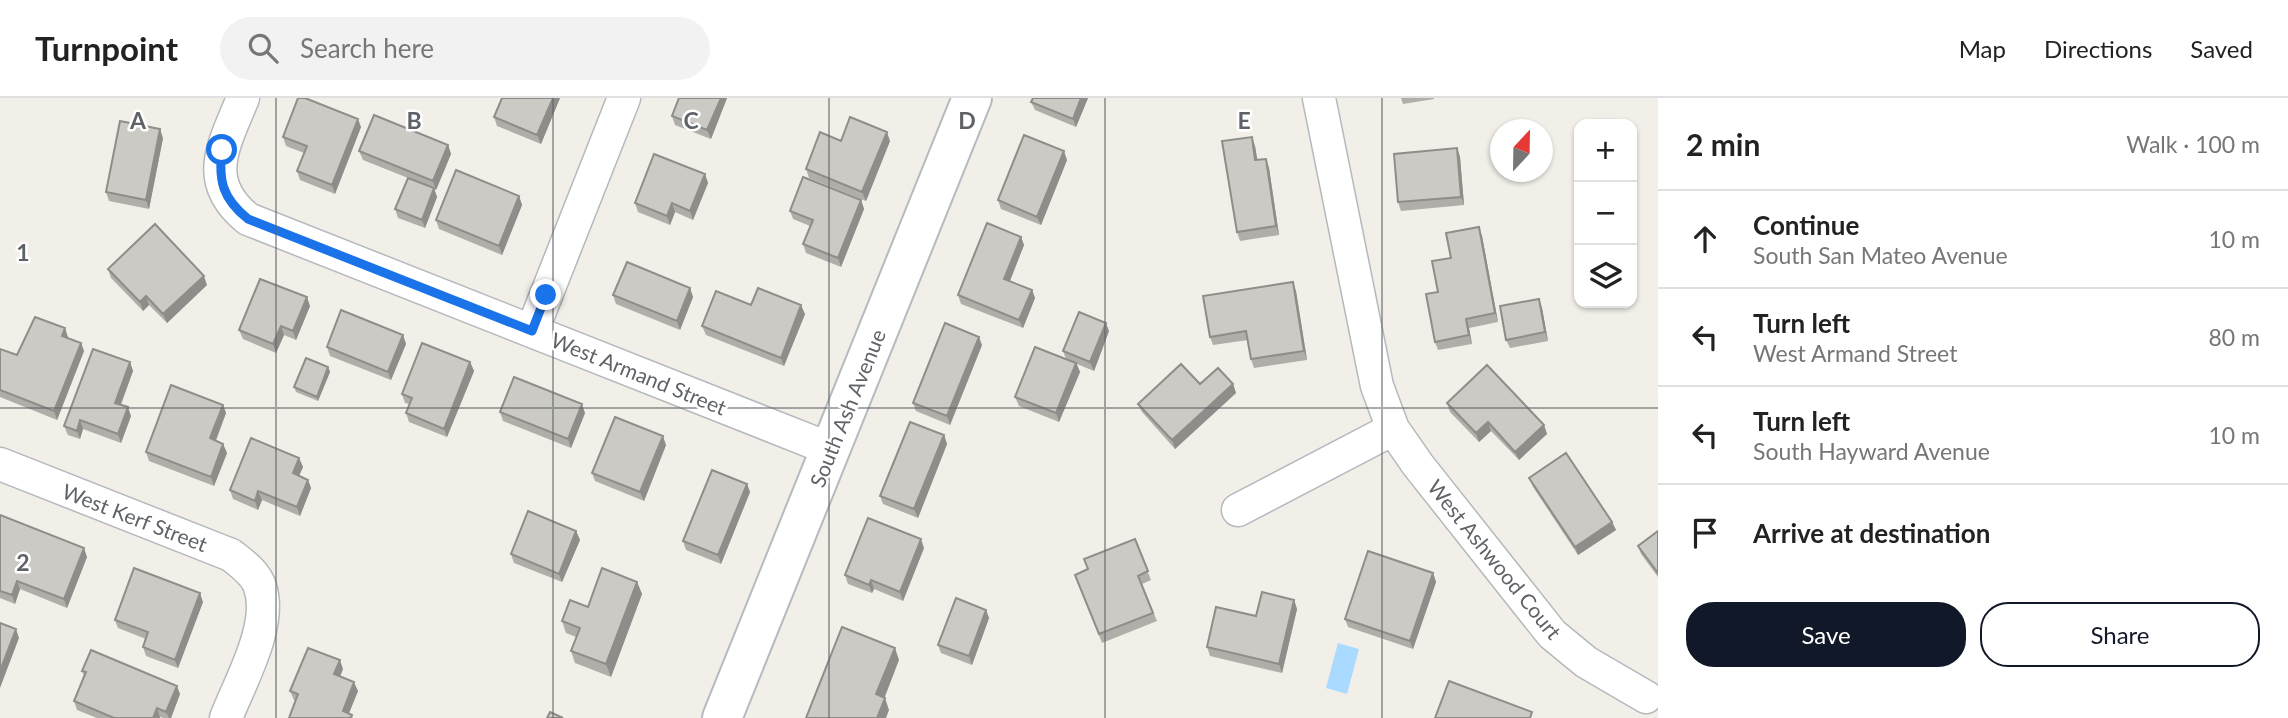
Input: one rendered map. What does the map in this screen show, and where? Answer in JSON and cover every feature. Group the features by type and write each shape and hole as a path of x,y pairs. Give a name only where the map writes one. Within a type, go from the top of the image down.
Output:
{"street":[{"name":"West Armand Street","path":"243,98 222,150 219,171 223,192 234,208 248,219 830,449"},
{"path":"532,331 624,98"},
{"name":"South Ash Avenue","path":"722,718 972,98"},
{"name":"West Ashwood Court","path":"1319,98 1377,387 1393,429 1418,465 1552,634 1586,662 1646,697"},
{"path":"1238,510 1393,429"},
{"name":"West Kerf Street","path":"0,464 231,555 260,584 264,604 262,625 226,718"}],"water":[{"path":"1338,643 1359,649 1347,694 1326,688"}],"building":[{"path":"298,98 305,98 358,119 332,185 297,171 307,146 283,137"},
{"path":"502,98 553,98 537,135 494,117"},
{"path":"679,98 721,98 707,130 672,116"},
{"path":"1033,98 1081,98 1073,119 1031,102"},
{"path":"374,115 448,145 433,181 359,151"},
{"path":"850,117 887,132 862,192 806,169 820,132 841,141"},
{"path":"120,121 160,129 146,200 106,192"},
{"path":"1024,135 1064,151 1037,217 998,200"},
{"path":"1252,137 1255,160 1266,159 1276,226 1237,232 1222,141"},
{"path":"1457,148 1461,197 1398,202 1394,154"},
{"path":"654,154 705,174 690,211 672,203 667,216 635,203"},
{"path":"456,170 519,196 499,246 436,220"},
{"path":"803,177 861,200 838,258 803,244 813,220 790,211"},
{"path":"408,178 434,188 422,220 395,209"},
{"path":"987,223 1021,237 1004,279 1032,290 1019,320 958,295"},
{"path":"155,224 204,276 163,314 146,296 140,302 108,269"},
{"path":"1479,227 1495,313 1466,319 1469,335 1435,342 1426,294 1438,292 1432,261 1451,258 1446,233"},
{"path":"627,262 690,288 677,321 613,295"},
{"path":"260,279 307,297 293,331 281,326 273,344 239,330"},
{"path":"1293,282 1304,351 1251,359 1246,331 1210,337 1203,296"},
{"path":"758,288 801,305 781,358 702,326 716,291 751,305"},
{"path":"1539,299 1545,332 1506,340 1500,306"},
{"path":"341,310 403,335 388,372 327,347"},
{"path":"1079,312 1106,323 1090,362 1063,351"},
{"path":"35,317 65,328 62,336 81,343 54,411 0,390 0,349 17,355"},
{"path":"945,323 979,337 947,416 913,403"},
{"path":"422,343 470,362 444,429 406,413 412,398 402,394"},
{"path":"1035,347 1076,363 1056,413 1015,397"},
{"path":"93,349 130,362 115,403 128,407 118,434 80,420 77,431 64,426"},
{"path":"306,358 328,367 317,397 294,387"},
{"path":"1181,364 1200,384 1218,368 1233,384 1172,440 1138,404"},
{"path":"1487,365 1544,425 1515,452 1488,422 1476,433 1447,403"},
{"path":"514,377 582,404 568,439 500,412"},
{"path":"171,385 223,405 210,438 223,444 211,477 146,452"},
{"path":"615,417 663,436 640,492 592,473"},
{"path":"910,422 944,435 914,509 880,496"},
{"path":"251,438 299,458 293,473 308,480 297,507 258,491 255,501 230,490"},
{"path":"1566,453 1612,522 1575,547 1529,478"},
{"path":"712,470 747,484 718,555 683,541"},
{"path":"528,511 576,531 559,574 511,554"},
{"path":"0,515 84,548 64,599 17,581 12,595 0,591"},
{"path":"868,518 921,539 900,592 871,580 869,585 845,575"},
{"path":"1658,531 1658,573 1638,546"},
{"path":"1135,539 1148,571 1138,576 1153,613 1099,634 1075,575 1088,569 1084,559"},
{"path":"1368,551 1433,573 1410,641 1345,619"},
{"path":"134,568 200,593 175,660 143,647 148,632 115,620"},
{"path":"602,568 637,582 606,664 571,651 580,628 562,621 570,600 588,607"},
{"path":"1262,592 1294,600 1279,664 1207,647 1216,607 1256,616"},
{"path":"956,598 986,610 969,656 938,645"},
{"path":"0,623 16,629 0,671"},
{"path":"842,627 895,648 876,694 885,698 877,718 806,718"},
{"path":"308,648 340,660 334,674 354,682 343,711 352,715 350,718 289,718 298,694 290,691"},
{"path":"91,650 177,686 166,712 157,708 153,718 114,718 74,701 86,672 82,671"},
{"path":"1449,681 1532,712 1530,718 1435,718"},
{"path":"550,712 563,718 547,718"}],"route":[{"path":"222,150 219,171 223,192 234,208 248,219 532,331 546,295"}]}
